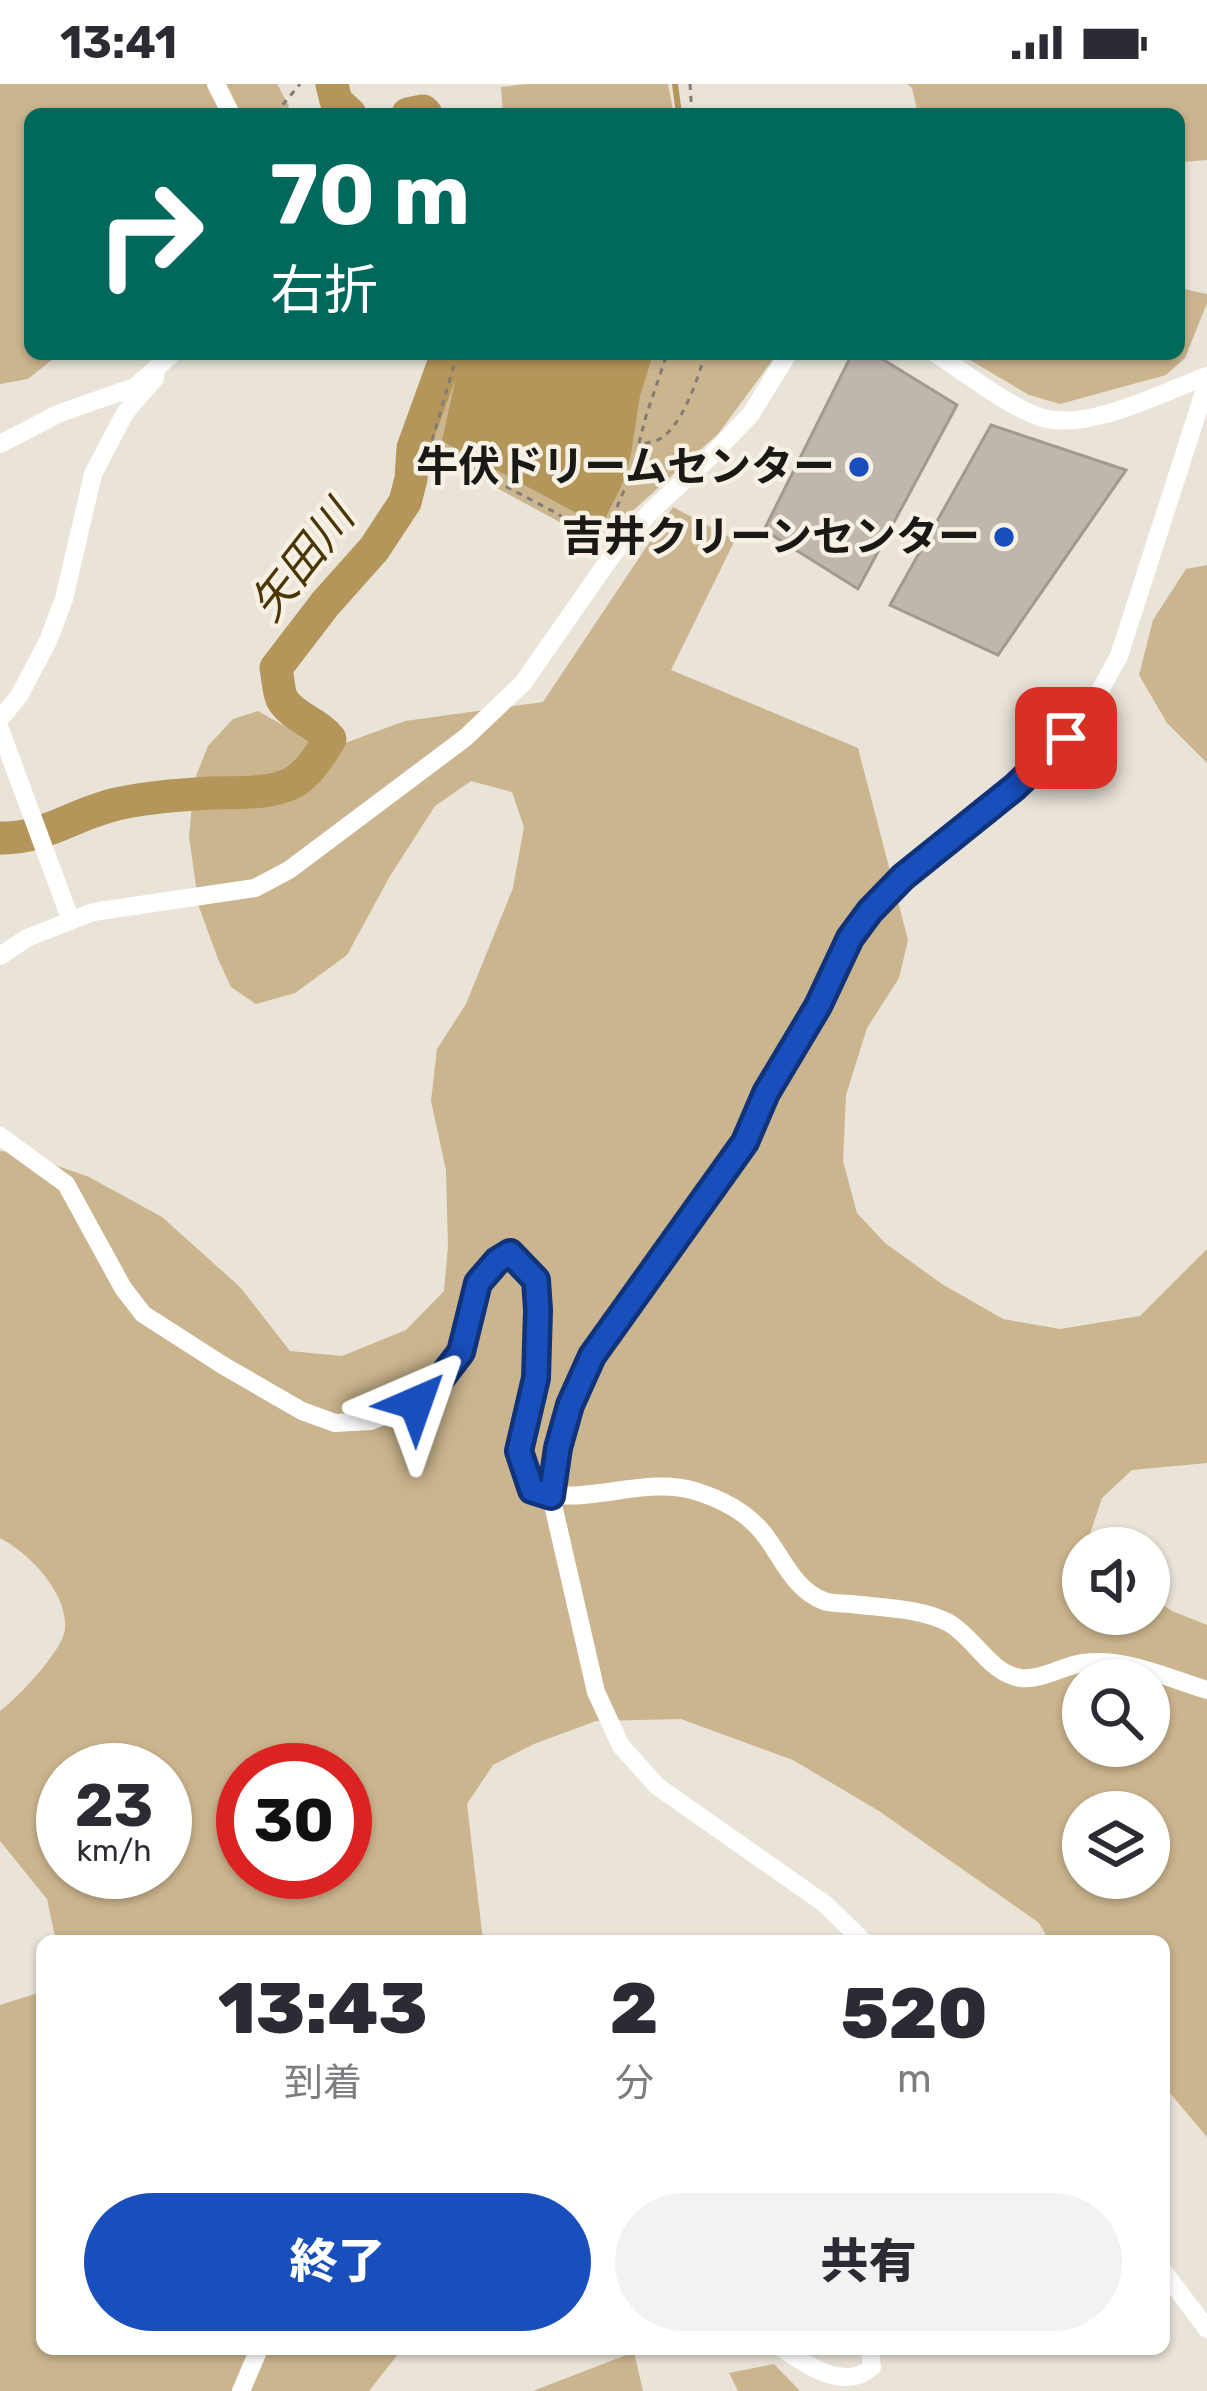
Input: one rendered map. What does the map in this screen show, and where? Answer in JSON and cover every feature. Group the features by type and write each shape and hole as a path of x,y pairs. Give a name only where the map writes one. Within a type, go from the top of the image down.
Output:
{"street":[{"path":"0,445 60,413 135,387 166,360"},
{"path":"0,956 27,938 93,912 255,888 289,870 465,738 523,683 613,554 751,414 784,360"},
{"path":"946,360 1023,410 1046,419 1076,420 1115,411 1207,379"},
{"path":"0,719 19,696 64,599 93,474 125,413 155,378 156,369"},
{"path":"857,1935 825,1904 657,1786 621,1746 596,1692 551,1496 558,1448 570,1405 592,1356 745,1142 766,1093 818,1006 850,938 903,877 1015,787 1066,738 1093,703 1118,656 1207,379"},
{"path":"0,729 71,921"},
{"path":"0,1136 66,1184 123,1288 143,1313 302,1411 335,1423 371,1421 416,1403 461,1352 478,1283 510,1253 536,1280 536,1378 519,1451 532,1490 551,1496 687,1489 722,1500 761,1529 798,1585 824,1601 919,1612 952,1624 992,1663 1017,1678 1044,1676 1083,1663 1126,1664 1207,1690"},
{"path":"1170,2280 1207,2329"},
{"path":"241,2391 256,2355"},
{"path":"792,2355 839,2381 865,2376 872,2367 871,2355"}],"path":[{"path":"280,108 300,84"},
{"path":"456,360 431,441 434,448 558,514 613,554"},
{"path":"613,517 637,464 646,416 665,360"},
{"path":"639,445 663,438 697,384 703,360"}],"shaded area":[{"path":"0,84 277,84 288,108 24,108 24,360 52,360 28,379 0,384"},
{"path":"668,84 673,108 503,108 501,87"},
{"path":"907,84 1207,84 1207,160 1185,162 1185,108 917,108"},
{"path":"1185,289 1207,294 1185,358"},
{"path":"451,360 773,360 718,434 628,515 598,550 556,520 423,448"},
{"path":"460,360 651,360 622,485 601,526 442,441"},
{"path":"970,360 1183,360 1166,375 1060,404 1029,395"},
{"path":"673,507 735,540 671,670 858,748 908,940 899,978 867,1028 846,1095 843,1161 857,1213 885,1243 942,1284 1003,1319 1060,1329 1140,1316 1207,1249 1207,1463 1132,1470 1102,1498 1092,1527 1062,1527 1062,1635 1170,1635 1170,1610 1207,1625 1207,2137 1170,2093 1170,1935 1046,1935 1038,1922 879,1811 793,1760 681,1719 596,1721 493,1765 467,1804 482,1935 55,1935 47,1899 192,1899 192,1743 36,1743 36,1885 0,1841 0,1711 48,1661 65,1629 53,1588 23,1553 0,1538 0,1151 21,1153 89,1177 162,1217 240,1287 290,1351 342,1356 406,1330 444,1291 446,1170 431,1101 437,1049 466,1004 513,888 524,827 512,792 471,781 435,806 347,955 295,993 256,1004 231,987 199,907 189,837 194,781 208,746 233,719 258,711 302,736 345,743 405,721 543,702"},
{"path":"1207,565 1207,763 1167,723 1139,675 1153,620 1186,569"},
{"path":"36,1994 36,2355 397,2355 369,2391 0,2391 0,2005"},
{"path":"635,2355 643,2391 533,2391"},
{"path":"774,2364 800,2391 738,2391 729,2373"}],"building":[{"name":"牛伏ドリームセンター","path":"849,360 884,360 957,405 858,589 764,530"},
{"name":"吉井クリーンセンター","path":"991,425 1126,470 998,655 890,605"}],"waterway":[{"name":"矢田川","path":"332,84 336,101 344,108"},
{"path":"675,84 678,108"},
{"name":"矢田川","path":"0,838 32,834 128,802 275,789 294,782 310,768 330,739 286,705 276,668 374,549 405,502 413,448 445,360"}],"place":[{"name":"牛伏ドリームセンター","path":"859,467"},
{"name":"吉井クリーンセンター","path":"1004,537"}],"route":[{"path":"416,1403 461,1352 478,1283 510,1253 536,1280 538,1310 536,1378 519,1451 532,1490 551,1496 570,1405 592,1356 745,1142 766,1093 818,1006 850,938 903,877 1015,787 1066,738"}]}
